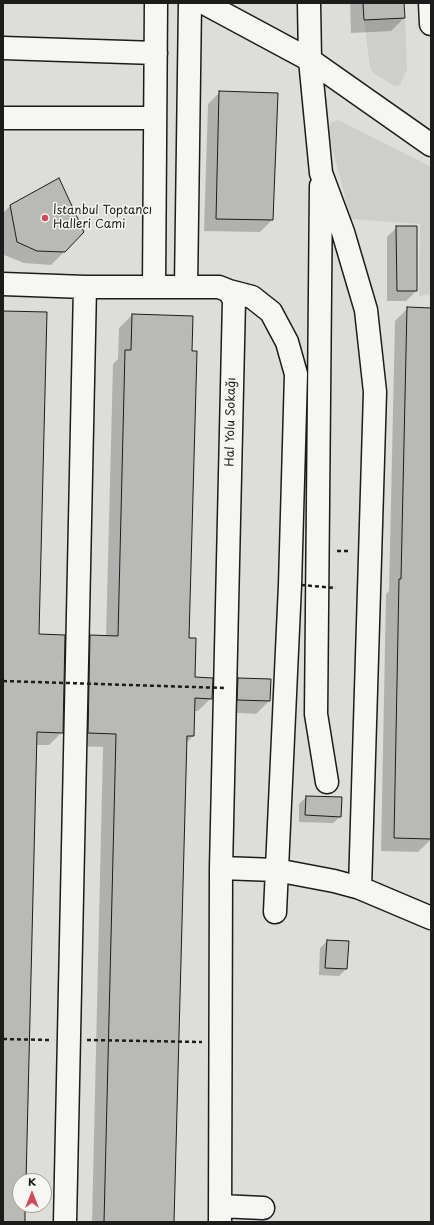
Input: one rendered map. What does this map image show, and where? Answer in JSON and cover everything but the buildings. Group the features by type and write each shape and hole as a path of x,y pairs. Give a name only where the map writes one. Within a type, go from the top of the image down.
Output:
{"lane":[{"path":"154,287 156,3"},
{"path":"186,287 190,3"},
{"path":"204,3 310,60 431,145"},
{"path":"309,3 310,60 321,173 316,714 327,782"},
{"path":"430,3 431,24"},
{"path":"3,48 156,53"},
{"path":"3,118 155,118"},
{"path":"321,173 343,232 366,310 375,392 360,888"},
{"path":"3,284 85,287 219,287 252,297 271,312 287,342 296,374 290,585 275,912"},
{"path":"65,1222 85,287"},
{"name":"Hal Yolu Sokağı","path":"220,1214 221,868 234,300 229,291"},
{"path":"221,868 276,870 334,881 360,888 431,918"},
{"path":"220,1214 263,1208"}],"path":[{"path":"301,585 336,588"},
{"path":"3,681 225,688"},
{"path":"3,1039 57,1040"},
{"path":"81,1040 220,1042"}],"shaded area":[{"path":"3,3 431,3 431,1222 3,1222"},
{"path":"405,18 407,70 400,85 395,86 373,73 370,67 364,20"},
{"path":"338,120 431,167 430,294 419,296 420,224 351,219 328,129 332,122"}],"place":[{"name":"İstanbul Toptancı Halleri Cami","path":"45,218"}]}
